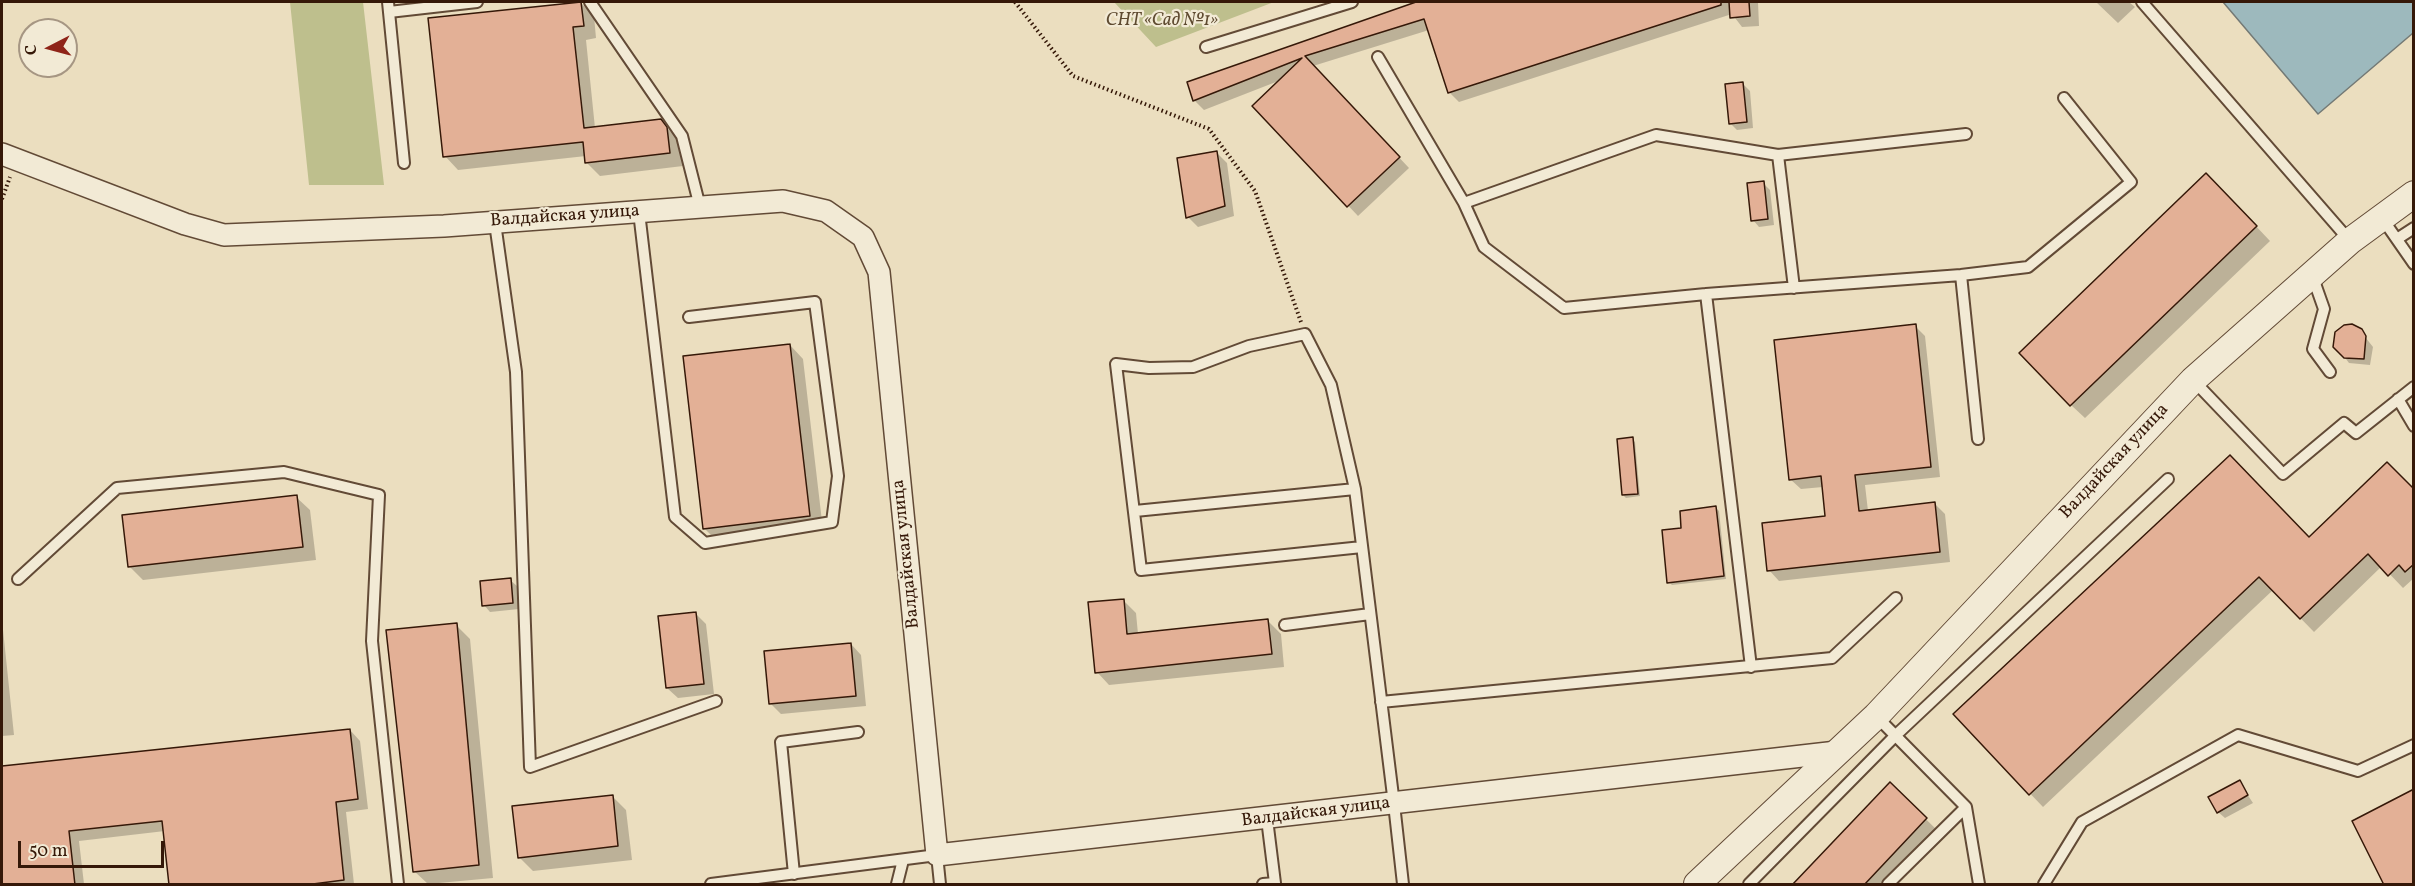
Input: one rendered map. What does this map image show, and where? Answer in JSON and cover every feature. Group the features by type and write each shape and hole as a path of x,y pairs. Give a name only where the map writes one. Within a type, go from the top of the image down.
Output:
{"street":[{"name":"Валдайская улица","path":"2,154 185,224 225,236 267,236 495,223 783,201 826,211 863,237 879,272 937,855 1837,752"},
{"name":"Валдайская улица","path":"1697,885 1876,716 2193,380 2350,241 2414,194"}],"lane":[{"path":"404,163 389,7 477,2"},
{"path":"590,2 682,136 700,207"},
{"path":"1206,46 1352,2"},
{"path":"2142,2 2350,241"},
{"path":"1378,57 1464,203 1484,247 1564,308 1706,294 1961,275 2028,267 2131,182 2064,98"},
{"path":"1464,203 1656,135 1778,155 1966,134"},
{"path":"1778,155 1794,288"},
{"path":"639,212 675,517 705,543 832,522 838,476 815,302 689,317"},
{"path":"2382,217 2414,264"},
{"path":"495,223 516,372 530,767 716,701"},
{"path":"2397,239 2414,228"},
{"path":"1961,275 1978,440"},
{"path":"2312,275 2324,309 2313,348 2330,372"},
{"path":"1706,294 1751,667"},
{"path":"1362,548 1141,570 1116,364 1149,368 1193,367 1249,346 1305,334 1331,385 1355,489 1403,885"},
{"path":"2193,380 2283,474 2344,423 2356,433 2414,387"},
{"path":"2398,399 2414,426"},
{"path":"18,579 117,488 284,472 379,495 372,641 398,885"},
{"path":"1749,885 1896,735 2168,479"},
{"path":"1135,511 1355,489"},
{"path":"1381,702 1832,658 1896,598"},
{"path":"1285,625 1370,614"},
{"path":"1876,716 1966,807 1979,885"},
{"path":"794,874 781,742 858,732"},
{"path":"2044,885 2082,822 2238,735 2358,771 2414,746"},
{"path":"1888,885 1966,807"},
{"path":"1263,885 1275,883 1267,819"},
{"path":"711,885 937,855 940,885"},
{"path":"897,885 903,860"}],"path":[{"path":"1015,2 1073,76 1209,129 1255,191 1305,334"}],"green space":[{"path":"290,2 363,2 384,185 309,185"},
{"name":"СНТ «Сад №1»","path":"1114,2 1274,2 1156,47"}],"water":[{"path":"2223,2 2413,2 2413,33 2318,114"}],"building":[{"path":"581,2 584,26 573,27 584,128 661,119 667,127 670,153 585,163 583,142 443,157 428,18"},
{"path":"1416,2 1721,2 1721,5 1448,93 1424,19 1305,56 1400,157 1347,207 1252,106 1302,58 1193,101 1187,82"},
{"path":"1729,2 1749,2 1750,16 1730,18"},
{"path":"1743,82 1747,122 1729,124 1725,84"},
{"path":"1217,151 1225,206 1186,218 1177,158"},
{"path":"2206,173 2257,226 2070,406 2019,353"},
{"path":"1764,181 1768,219 1751,221 1747,183"},
{"path":"1916,324 1931,467 1855,475 1859,511 1935,502 1940,552 1767,571 1762,523 1825,516 1821,476 1789,480 1774,340"},
{"path":"2352,324 2362,329 2366,336 2364,359 2344,358 2333,347 2335,332 2344,325"},
{"path":"790,344 810,516 703,529 683,356"},
{"path":"1633,437 1638,494 1622,495 1617,439"},
{"path":"2230,455 2309,537 2387,462 2414,489 2414,564 2405,572 2399,565 2388,576 2368,554 2300,619 2259,577 2029,795 1953,714"},
{"path":"297,495 303,547 128,567 122,515"},
{"path":"1716,506 1724,576 1667,583 1662,530 1681,528 1680,511"},
{"path":"511,578 513,603 482,606 480,581"},
{"path":"1124,599 1127,634 1268,619 1272,654 1095,673 1088,602"},
{"path":"696,612 704,684 666,688 658,616"},
{"path":"457,623 479,865 413,872 386,630"},
{"path":"851,643 856,696 769,704 764,651"},
{"path":"350,729 358,799 336,802 344,880 305,885 169,885 162,821 69,831 75,885 2,885 2,766"},
{"path":"2240,780 2248,795 2217,813 2208,797"},
{"path":"1890,782 1927,818 1864,885 1792,885"},
{"path":"2414,789 2414,885 2384,885 2352,821"},
{"path":"613,795 618,846 518,858 512,806"}]}
